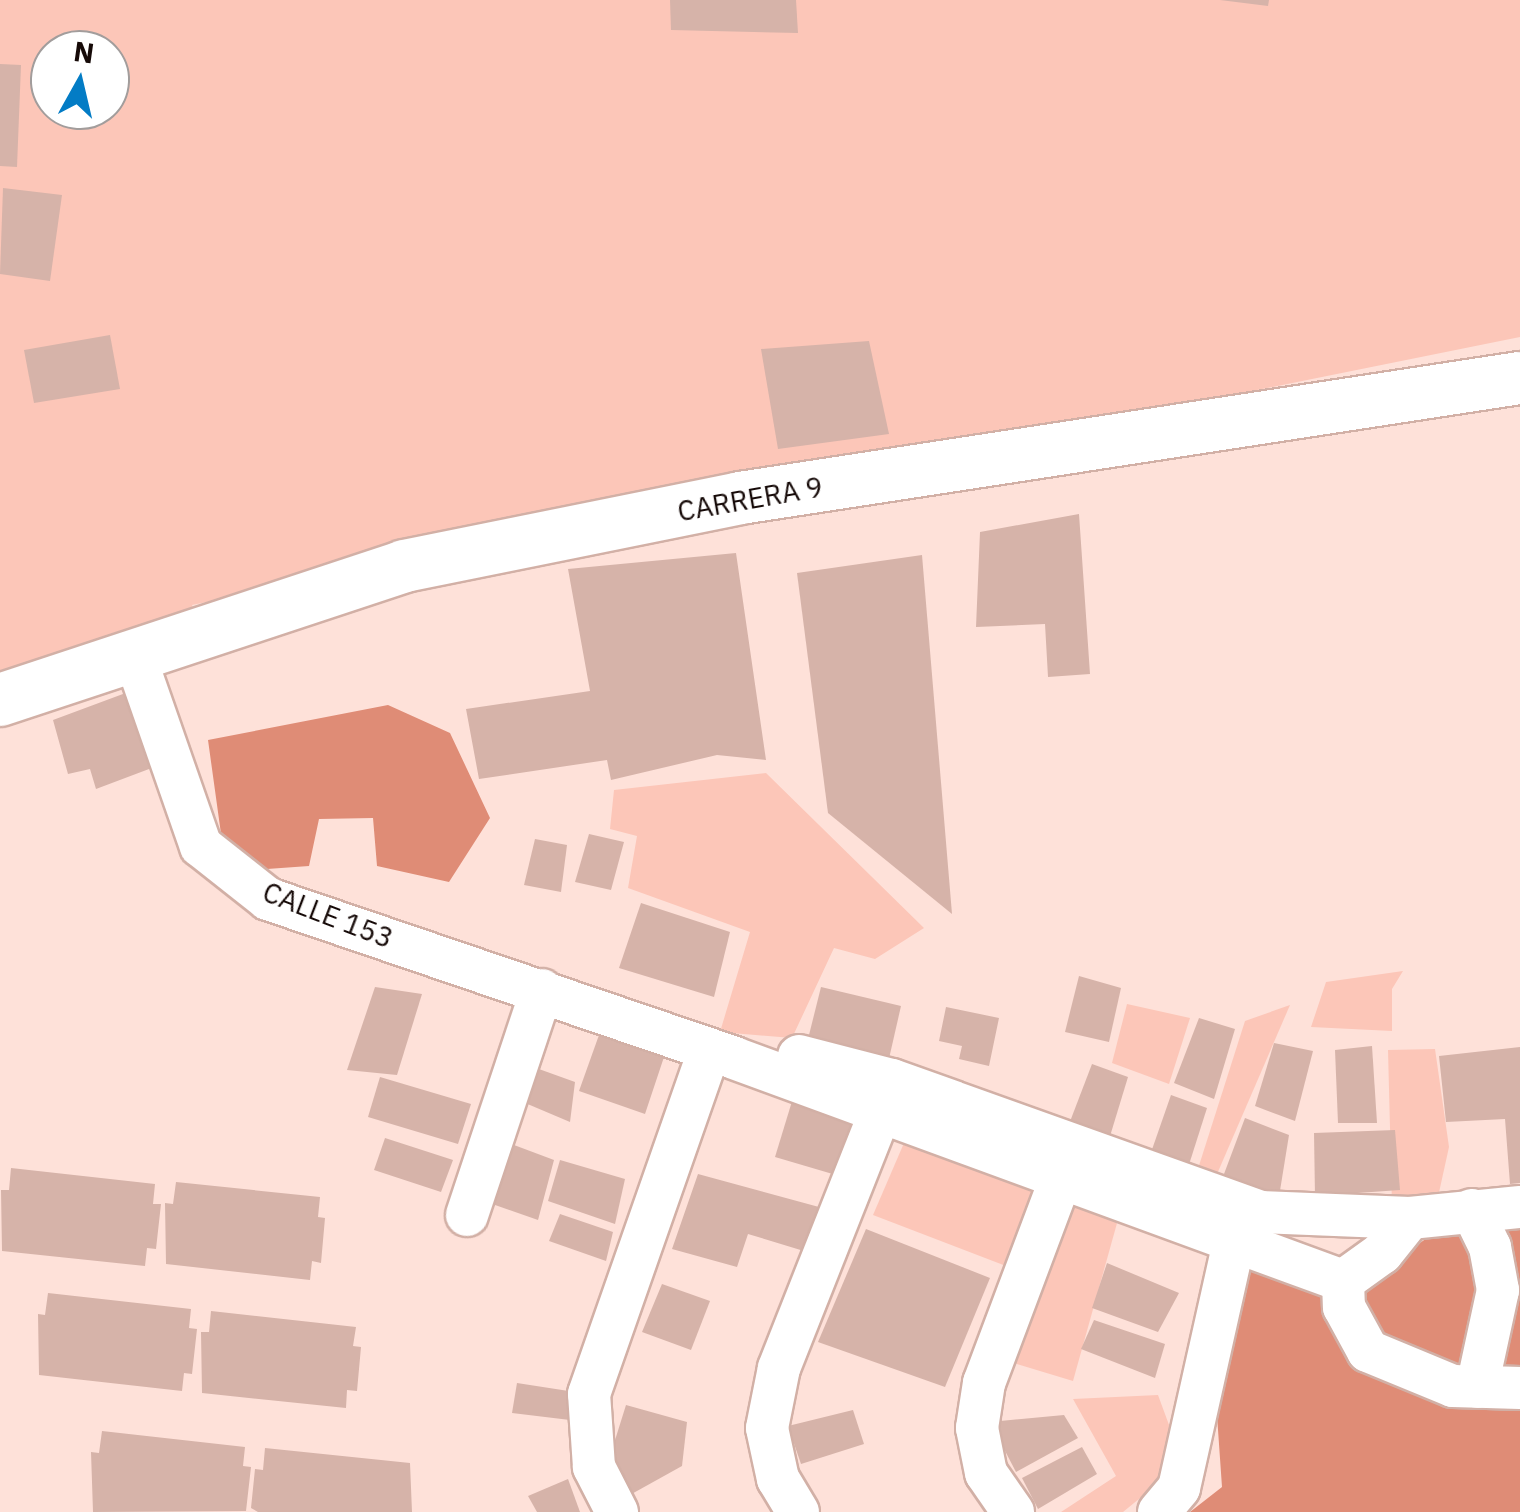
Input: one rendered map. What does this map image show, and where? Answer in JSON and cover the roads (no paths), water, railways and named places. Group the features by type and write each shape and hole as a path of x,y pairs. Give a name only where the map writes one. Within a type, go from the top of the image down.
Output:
{"street":[{"name":"CARRERA 9","path":"0,700 404,566 740,498 1520,378"},
{"name":"CALLE 153","path":"135,657 200,846 268,899 721,1054 888,1096"},
{"path":"467,1215 542,990"},
{"path":"618,1512 594,1467 589,1394 721,1054"},
{"path":"888,1096 1062,1176 1344,1281"},
{"path":"888,1096 1260,1212 1410,1218 1520,1206"},
{"path":"798,1512 778,1478 767,1428 779,1368 888,1096"},
{"path":"1013,1512 986,1473 977,1428 984,1383 1062,1176"},
{"path":"1472,1210 1490,1247 1498,1290 1477,1387"},
{"path":"1344,1281 1382,1253 1410,1218"},
{"path":"1159,1512 1179,1488 1235,1238"},
{"path":"1344,1281 1344,1307 1368,1350 1454,1386 1520,1388"}]}
